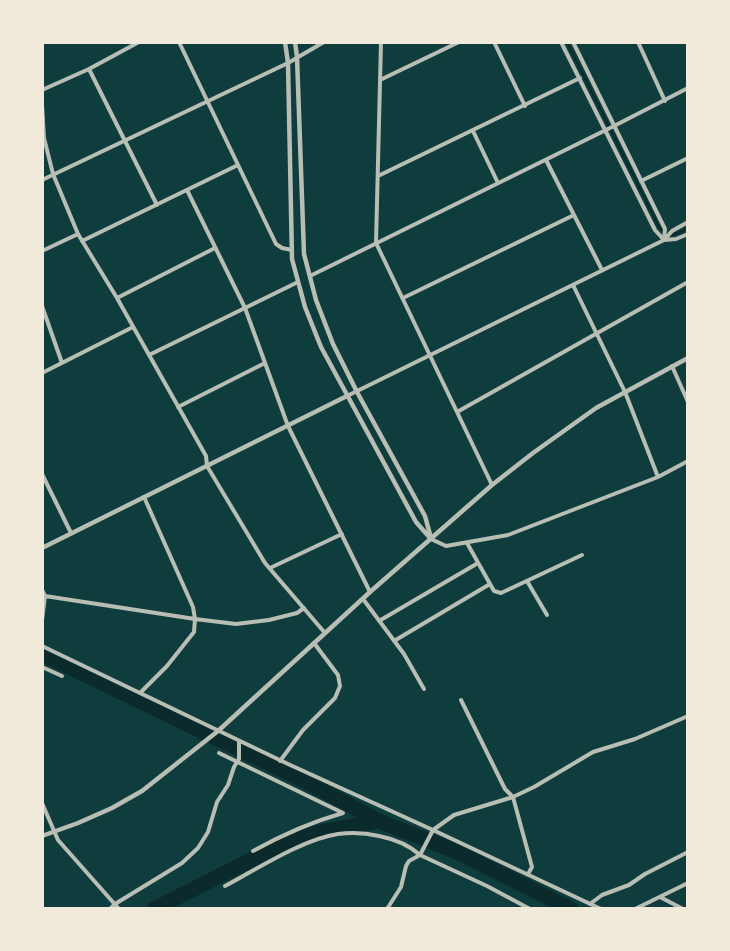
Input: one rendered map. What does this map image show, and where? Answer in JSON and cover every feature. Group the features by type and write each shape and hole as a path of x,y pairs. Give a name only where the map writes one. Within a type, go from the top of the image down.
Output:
{"street":[{"path":"42,90 89,69 138,42"},
{"path":"179,42 276,244 292,250"},
{"path":"285,42 288,63 292,259 304,307 321,347 416,522 431,539 446,546 508,535 658,477 688,461"},
{"path":"295,42 304,254 316,300 333,344 357,392 425,516 431,539"},
{"path":"42,180 288,63 324,42"},
{"path":"381,42 376,243 492,485"},
{"path":"380,80 459,42"},
{"path":"494,42 525,106"},
{"path":"561,42 655,231 664,240"},
{"path":"573,42 665,229 664,240"},
{"path":"638,42 665,101"},
{"path":"89,69 156,205"},
{"path":"378,176 580,78"},
{"path":"310,276 688,88"},
{"path":"42,104 44,138 53,174 78,234 117,298 206,456 207,466 270,568 325,633"},
{"path":"473,131 498,183"},
{"path":"641,181 688,158"},
{"path":"546,160 602,270"},
{"path":"82,241 238,165"},
{"path":"187,190 245,308 288,426 370,592"},
{"path":"403,298 574,215"},
{"path":"664,240 672,231 688,222"},
{"path":"42,251 78,234"},
{"path":"42,548 602,270 664,240 676,239 688,234"},
{"path":"117,298 215,248"},
{"path":"149,355 298,282"},
{"path":"457,412 688,282"},
{"path":"573,285 626,392 658,477"},
{"path":"42,306 62,363"},
{"path":"42,373 133,327"},
{"path":"42,836 95,816 142,791 216,732 492,485 596,408 688,358"},
{"path":"178,407 265,363"},
{"path":"672,366 688,402"},
{"path":"42,474 71,533"},
{"path":"42,487 47,484"},
{"path":"140,693 167,666 194,632 195,619 193,607 144,497"},
{"path":"270,568 342,534"},
{"path":"467,543 494,591 501,593 582,555"},
{"path":"379,621 478,563"},
{"path":"527,581 547,615"},
{"path":"394,641 490,584"},
{"path":"42,590 45,596 42,620"},
{"path":"45,596 237,624 269,620 297,613 304,608"},
{"path":"363,599 404,654 424,689"},
{"path":"280,761 303,730 335,698 340,686 338,675 314,643"},
{"path":"42,646 216,732 601,909"},
{"path":"42,667 62,676"},
{"path":"461,700 506,789 513,797 532,867 528,874"},
{"path":"387,909 401,887 409,861 420,855 433,830 454,815 513,797 534,788 593,752 635,739 688,716"},
{"path":"110,909 182,863 198,848 208,832 217,802 228,785 238,761 239,741"},
{"path":"219,753 343,813 285,834 253,850"},
{"path":"42,803 58,840 119,909"},
{"path":"225,886 312,841 339,834 368,833 399,842 420,855 530,909"},
{"path":"590,904 602,895 629,885 688,852"},
{"path":"635,909 688,883"},
{"path":"659,897 683,909"}],"waterway":[{"path":"567,42 663,232"},
{"path":"668,234 673,235 688,228"},
{"path":"42,654 303,780 379,821 455,851 571,909"},
{"path":"154,909 299,836 379,821"}]}
